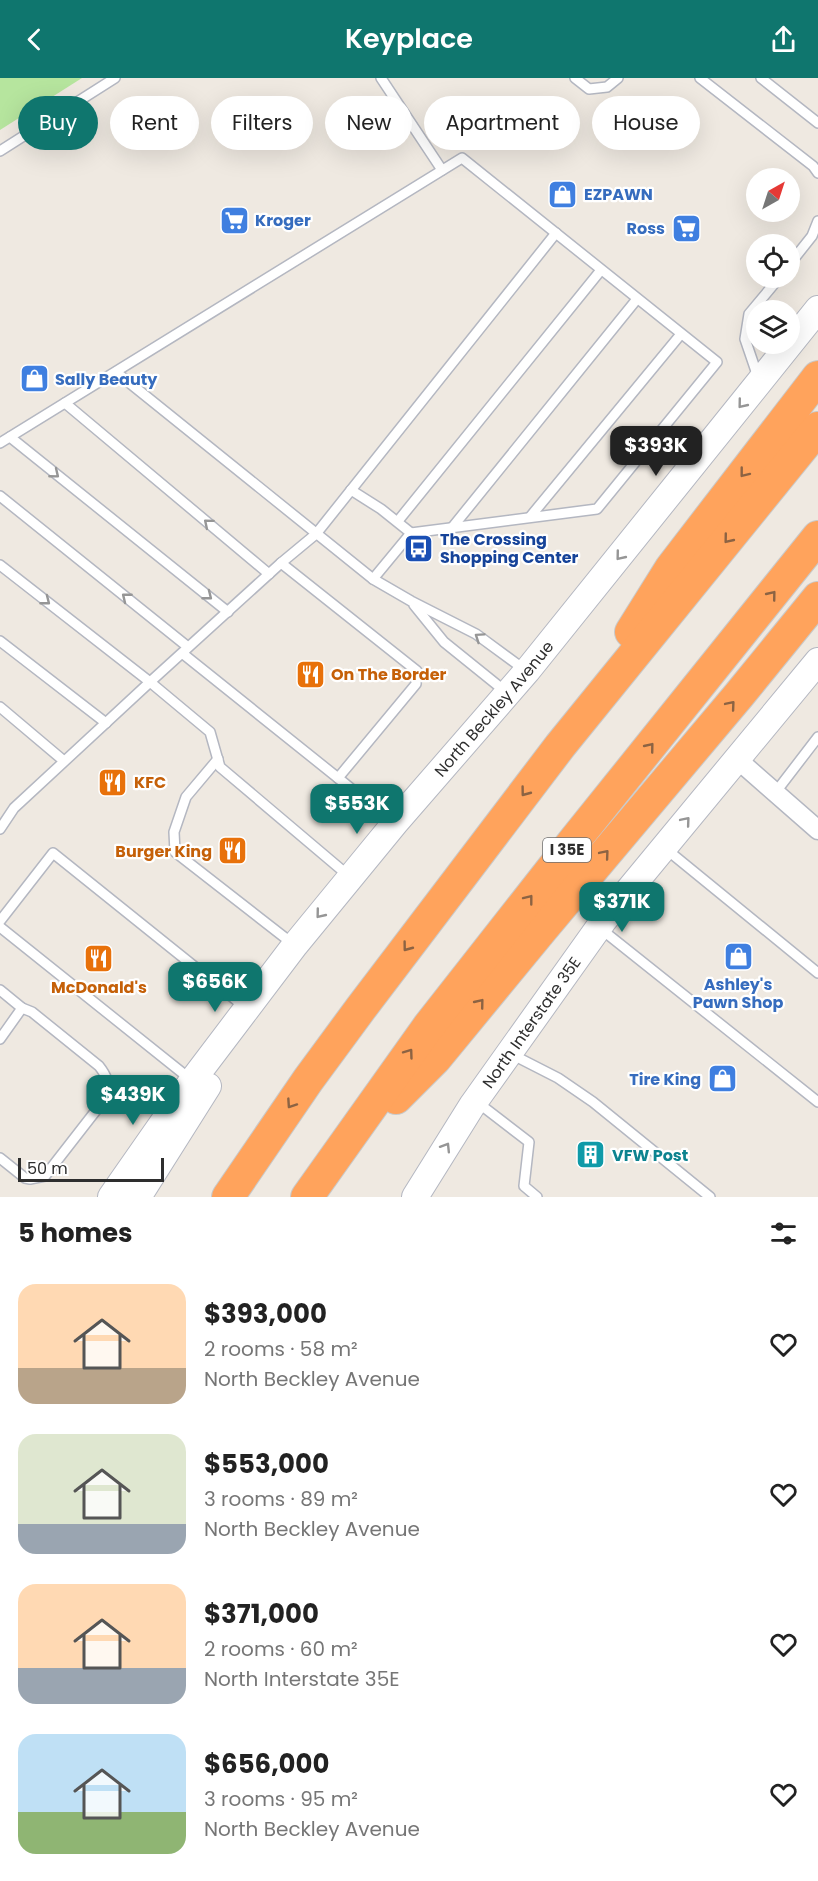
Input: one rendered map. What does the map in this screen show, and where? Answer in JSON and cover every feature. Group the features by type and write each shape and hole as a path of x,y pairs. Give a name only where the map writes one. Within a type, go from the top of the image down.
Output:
{"highway":[{"path":"560,746 671,568 818,377"},
{"path":"228,1197 308,1080 361,1008 560,746 818,428"},
{"name":"I 35E","path":"307,1197 428,1027 818,537"},
{"path":"326,1169 435,1059 818,598"}],"main road":[{"name":"North Beckley Avenue","path":"111,1197 192,1081 295,945 395,823 527,671 818,309"},
{"name":"North Interstate 35E","path":"418,1196 475,1101 599,928 818,661"},
{"path":"138,1197 210,1083 219,1045"}],"street":[{"path":"737,759 818,830"}],"lane":[{"path":"0,151 115,78"},
{"path":"381,78 442,170"},
{"path":"575,78 589,89 607,87 618,78"},
{"path":"700,78 813,166 818,173"},
{"path":"761,78 818,123"},
{"path":"0,443 462,158 717,362 597,509 411,533 373,579"},
{"path":"800,251 812,236 818,221"},
{"path":"0,829 14,808 64,761 281,563 316,534 556,233"},
{"path":"398,521 601,270"},
{"path":"759,382 745,339 749,314 771,288"},
{"path":"451,529 637,299"},
{"path":"531,518 681,334"},
{"path":"116,372 373,579 476,634 527,671"},
{"path":"65,403 269,574"},
{"path":"10,437 228,612"},
{"path":"351,490 381,508 411,533"},
{"path":"0,496 395,823"},
{"path":"281,563 417,671 416,684 338,778"},
{"path":"0,565 210,732 220,767 350,877"},
{"path":"411,601 444,642 508,694"},
{"path":"0,641 106,723"},
{"path":"0,707 64,761"},
{"path":"775,793 818,737"},
{"path":"218,759 186,797 174,832 175,852 295,945"},
{"path":"664,848 818,973"},
{"path":"0,921 54,853 247,1008"},
{"path":"0,927 192,1081"},
{"path":"599,928 818,1101"},
{"path":"0,990 22,1008 32,1012 99,1066 109,1084 108,1095 45,1176 25,1178 0,1158"},
{"path":"0,1040 22,1008"},
{"path":"509,1053 558,1078 593,1102 710,1197"},
{"path":"475,1101 529,1142 524,1186 537,1197"}],"green space":[{"path":"0,78 82,78 54,96 18,96 18,119 0,130"}],"place":[{"name":"EZPAWN","path":"563,194"},
{"name":"Kroger","path":"234,220"},
{"name":"Ross","path":"686,228"},
{"name":"Sally Beauty","path":"34,379"},
{"name":"The Crossing Shopping Center","path":"419,548"},
{"name":"On The Border","path":"310,674"},
{"name":"KFC","path":"113,782"},
{"name":"Burger King","path":"233,851"},
{"name":"Ashley's Pawn Shop","path":"738,956"},
{"name":"McDonald's","path":"99,959"},
{"name":"Tire King","path":"722,1079"},
{"name":"VFW Post","path":"591,1155"}]}
